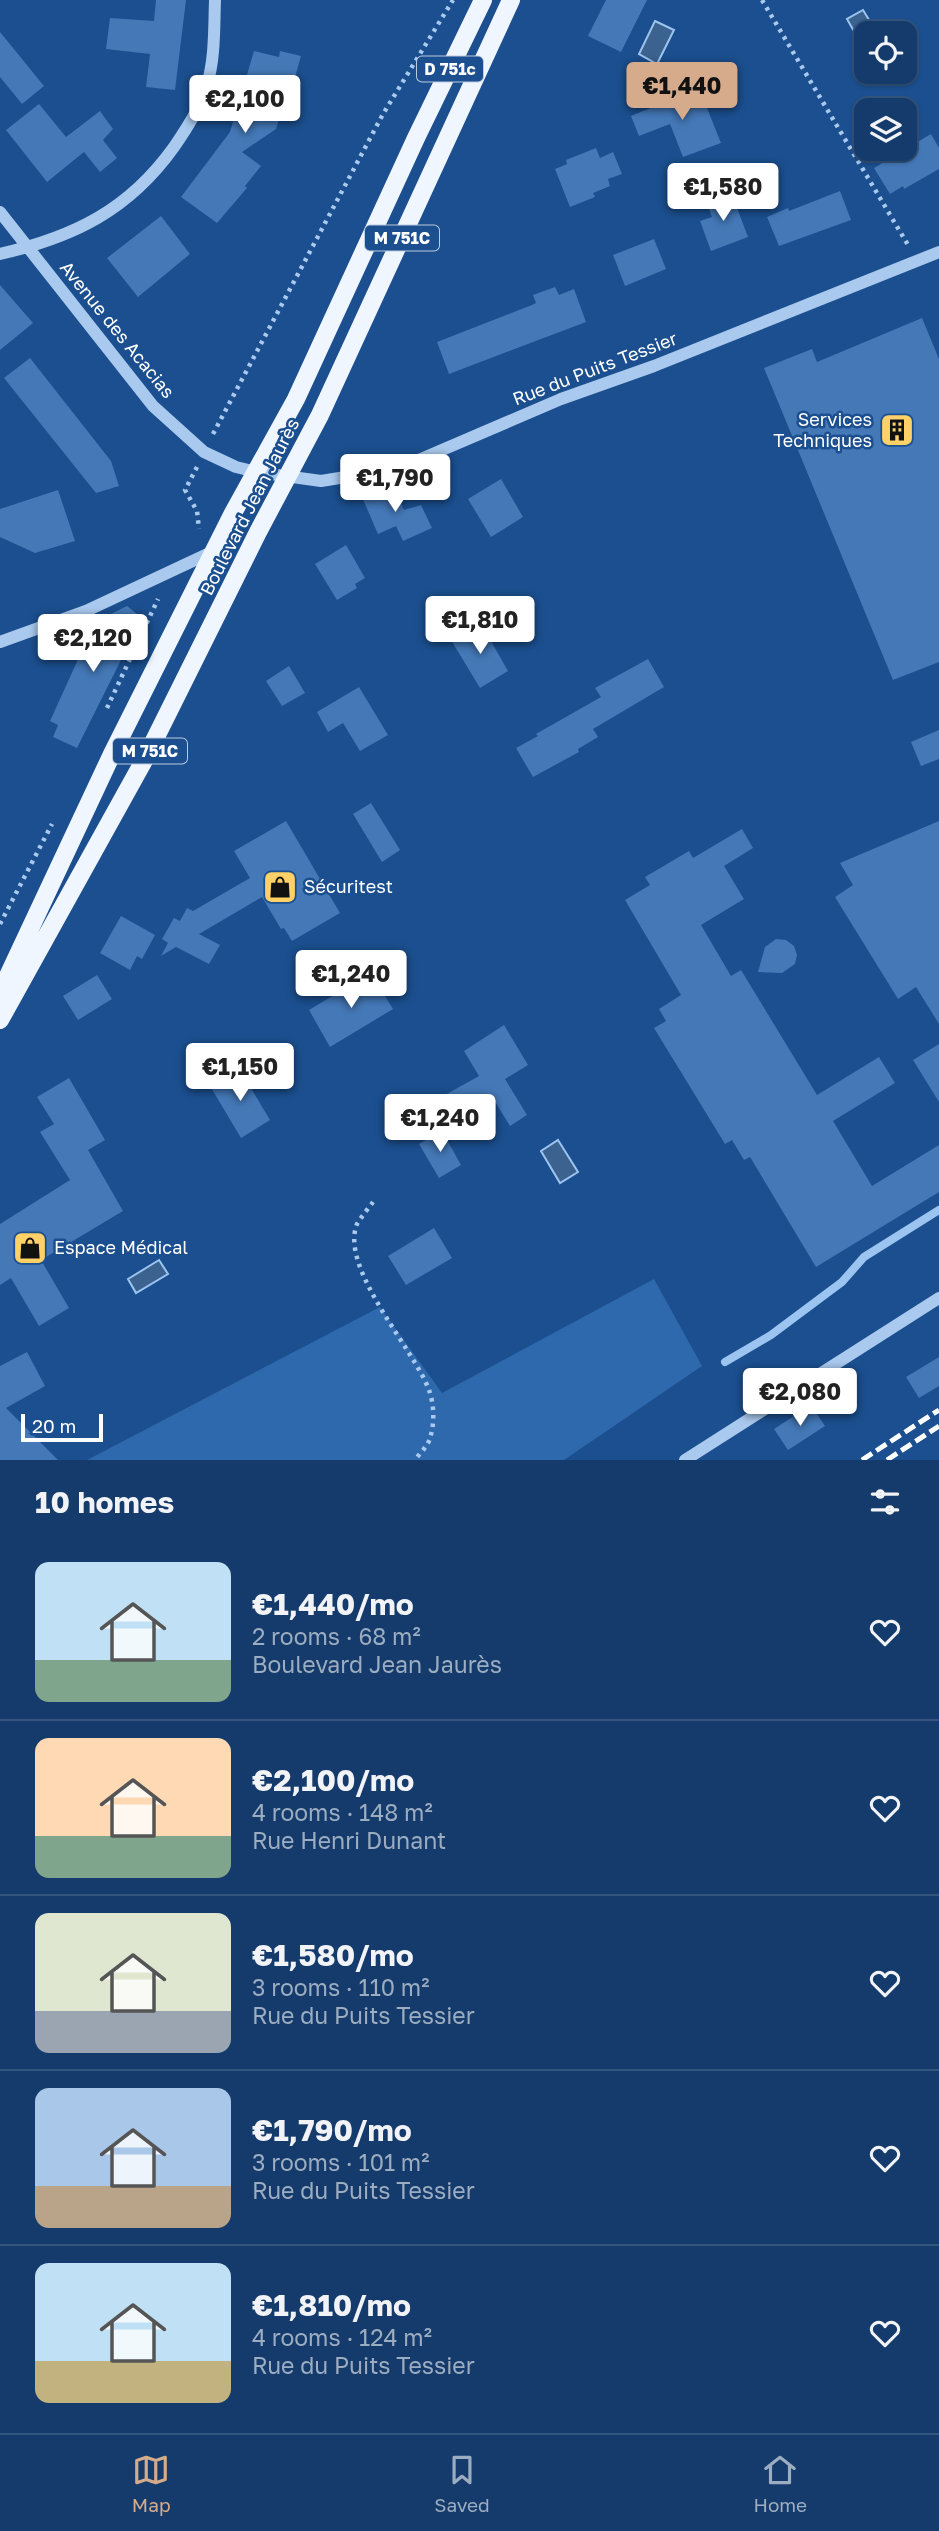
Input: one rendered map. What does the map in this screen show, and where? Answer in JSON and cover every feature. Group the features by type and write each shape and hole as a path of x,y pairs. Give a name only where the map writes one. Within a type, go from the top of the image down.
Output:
{"main road":[{"name":"Boulevard Jean Jaurès","path":"0,993 112,754 214,551 296,399 416,138 483,0"},
{"name":"Boulevard Jean Jaurès","path":"0,1020 147,755 258,532 320,415 511,0"}],"street":[{"path":"0,254 50,241 109,212 127,199 163,161 187,128 207,85 214,48 215,0"},
{"name":"Avenue des Acacias","path":"0,212 153,406 204,452 256,472"},
{"name":"Rue du Puits Tessier","path":"256,472 321,481 421,459 561,400 654,366 939,252"},
{"path":"0,642 86,611 214,551"},
{"path":"685,1460 939,1298"}],"path":[{"path":"197,533 200,526 197,511 185,490 383,114 453,0"},
{"path":"762,0 918,261"},
{"path":"159,598 163,589 160,577"},
{"path":"373,1202 357,1225 356,1257 380,1307 428,1388 433,1404 430,1441 415,1460"}],"shaded area":[{"path":"863,10 870,21 854,21 854,31 847,19"},
{"path":"655,21 674,30 657,64 639,54"},
{"path":"558,1140 578,1172 560,1183 541,1151"},
{"path":"159,1260 168,1274 136,1293 128,1279"},
{"path":"654,1279 702,1366 564,1460 87,1460 380,1307 442,1393"}],"building":[{"path":"156,0 186,0 175,90 146,87 150,54 106,49 110,18 154,21"},
{"path":"606,0 647,0 621,52 588,36"},
{"path":"0,32 44,86 22,104 0,77"},
{"path":"254,51 279,57 280,51 301,56 290,95 287,94 276,129 242,152 261,166 245,186 247,188 217,223 181,197 230,132"},
{"path":"699,88 721,143 683,157 670,124 639,136 631,116"},
{"path":"39,104 66,137 100,111 113,129 103,140 117,158 100,172 84,152 47,182 6,130"},
{"path":"931,134 939,148 939,169 890,194 874,168 886,161 917,161 917,142"},
{"path":"596,148 600,158 613,152 622,174 608,179 610,186 593,193 595,197 570,207 555,169 567,164 566,160"},
{"path":"840,191 851,220 779,246 767,217"},
{"path":"731,192 748,237 711,251 700,221 712,217 706,201"},
{"path":"161,216 190,254 138,297 107,258"},
{"path":"654,239 666,269 625,286 613,255"},
{"path":"0,285 33,323 0,350"},
{"path":"555,287 559,295 574,289 586,322 449,374 437,342 532,305 536,303 533,295"},
{"path":"922,318 939,359 939,662 893,680 764,368 812,349 817,362"},
{"path":"30,358 111,461 119,486 96,493 4,378"},
{"path":"501,479 523,517 491,537 468,499"},
{"path":"393,485 404,510 421,505 432,528 403,541 396,526 378,534 362,497"},
{"path":"58,490 75,541 35,553 0,537 0,509"},
{"path":"346,545 365,578 355,584 357,588 337,600 315,564"},
{"path":"127,606 142,618 77,748 53,737 58,725 50,721 95,622"},
{"path":"475,625 483,639 488,636 508,671 480,688 451,640"},
{"path":"648,659 664,687 593,729 598,737 578,749 579,752 533,777 516,748 601,697 595,688"},
{"path":"289,666 305,693 282,706 266,681"},
{"path":"359,687 388,735 360,751 343,723 328,732 317,712"},
{"path":"939,730 939,759 921,766 911,742"},
{"path":"371,803 400,850 382,862 353,814"},
{"name":"Sécuritest","path":"286,821 340,913 292,941 284,928 281,929 262,897 199,934 220,945 209,964 176,947 161,956 168,943 162,939 174,918 180,921 187,908 193,911 250,878 234,851"},
{"path":"939,821 939,1024 916,987 898,999 835,897 853,885 840,863"},
{"path":"742,829 753,848 724,866 744,899 701,925 731,976 741,970 817,1095 879,1057 895,1083 833,1121 872,1186 939,1145 939,1192 816,1267 750,1157 744,1160 732,1140 725,1144 654,1028 666,1021 659,1009 681,995 625,900 650,885 645,877 689,851 693,858"},
{"path":"121,916 155,935 142,959 137,956 130,970 100,953"},
{"path":"776,939 786,940 794,946 797,955 795,964 782,973 758,972 765,947"},
{"path":"371,973 393,1009 330,1047 309,1010"},
{"path":"97,975 112,999 78,1020 63,996"},
{"path":"504,1025 528,1065 505,1079 527,1115 510,1126 494,1100 460,1121 445,1095 479,1076 464,1051"},
{"path":"939,1044 939,1102 913,1060"},
{"path":"239,1068 270,1120 241,1138 210,1086"},
{"path":"69,1078 105,1140 88,1150 123,1211 41,1260 69,1308 39,1326 11,1278 0,1285 0,1224 70,1180 40,1132 54,1124 37,1097"},
{"path":"442,1131 461,1165 439,1178 419,1144"},
{"path":"434,1228 452,1258 406,1285 388,1256"},
{"path":"27,1352 45,1386 6,1408 58,1460 0,1460 0,1366"},
{"path":"939,1357 939,1386 919,1398 906,1377"},
{"path":"811,1405 825,1426 788,1450 774,1429"}],"waterway":[{"path":"725,1362 771,1335 842,1282 864,1257 939,1210"}],"railway":[{"path":"862,1460 939,1410"},
{"path":"887,1460 939,1426"}],"place":[{"name":"Services Techniques","path":"897,430"},
{"name":"Sécuritest","path":"280,887"},
{"name":"Espace Médical","path":"30,1248"}]}
